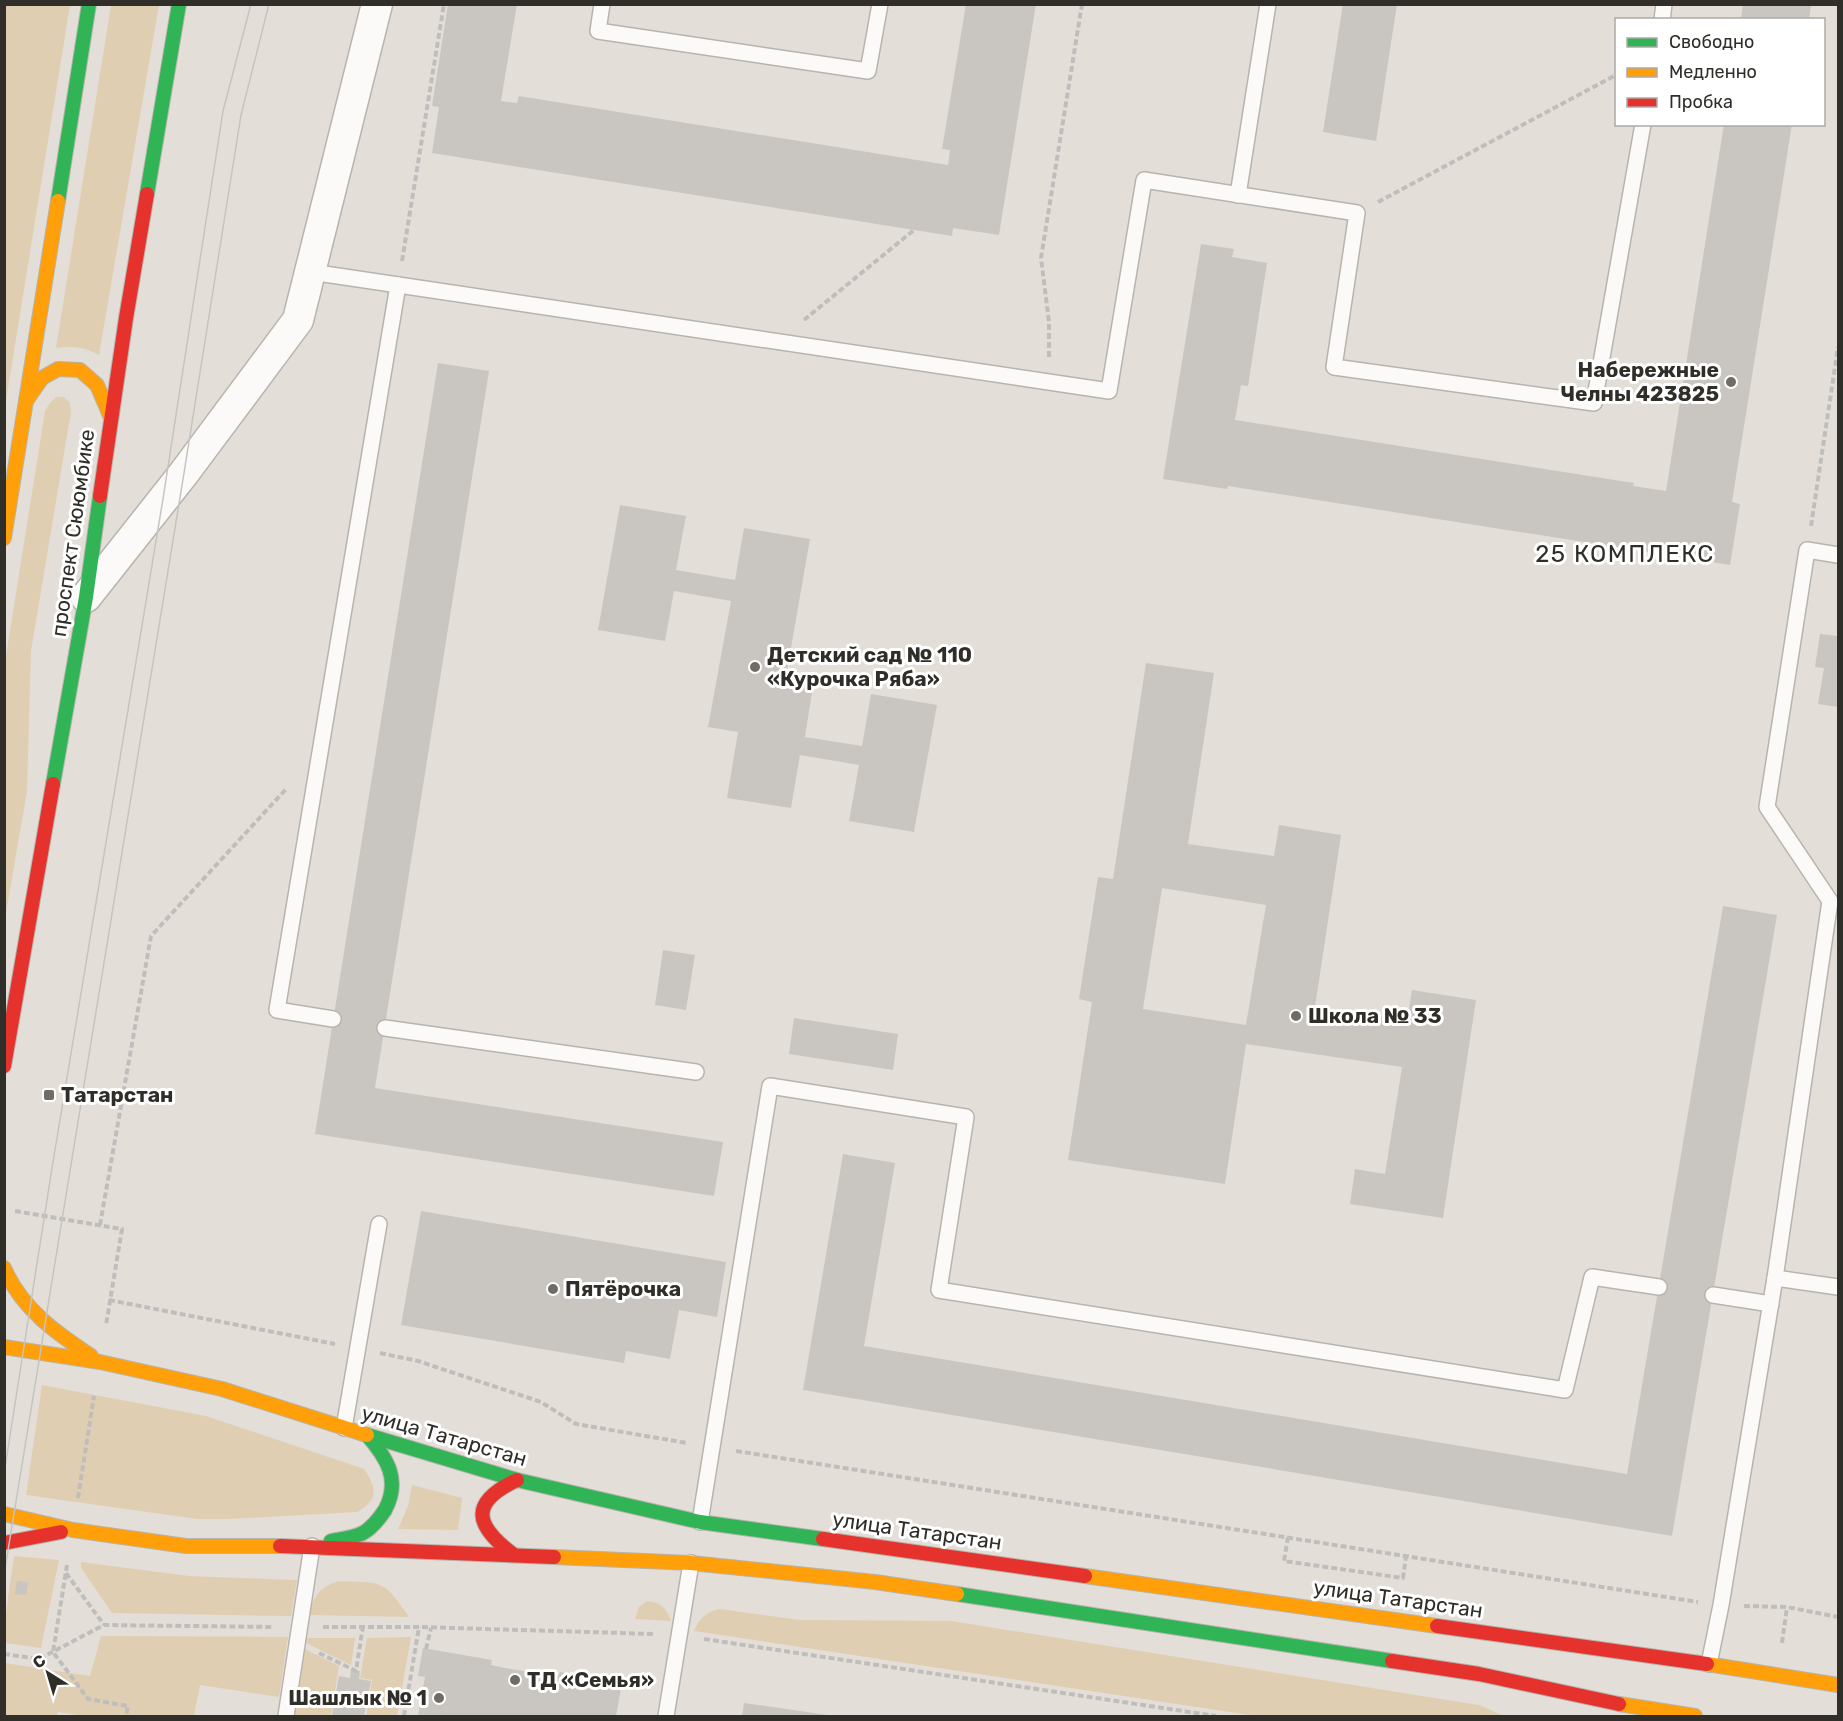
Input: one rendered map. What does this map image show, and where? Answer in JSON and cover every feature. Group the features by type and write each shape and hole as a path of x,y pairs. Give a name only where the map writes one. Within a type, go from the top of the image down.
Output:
{"street":[{"path":"4,538 89,4"},
{"name":"проспект Сююмбике","path":"4,1066 86,597 126,318 179,4"},
{"path":"86,597 184,473 298,320 377,4"},
{"path":"26,401 42,378 58,369 80,370 97,385 111,418"},
{"path":"4,1268 8,1278 31,1312 45,1325 100,1362"},
{"name":"улица Татарстан","path":"4,1347 100,1362 222,1389 517,1480 700,1522 1839,1684"},
{"path":"312,1546 362,1533 380,1519 392,1495 393,1473 383,1453 367,1435"},
{"path":"513,1555 493,1540 483,1527 483,1509 493,1492 517,1480"},
{"path":"4,1514 73,1530 186,1546 312,1546 691,1563 874,1582 1479,1674 1640,1709 1695,1716"},
{"path":"4,1543 73,1530"}],"lane":[{"path":"602,4 598,31 868,71 880,4"},
{"path":"1238,195 1268,4"},
{"path":"311,272 1109,391 1144,180 1357,213 1334,368 1594,404 1643,126"},
{"path":"333,1019 277,1010 398,285"},
{"path":"1709,1664 1721,1605 1771,1304 1830,901 1767,807 1807,550 1839,555"},
{"path":"385,1028 696,1072"},
{"path":"700,1522 770,1086 966,1117 939,1290 1565,1390 1592,1277 1659,1287"},
{"path":"345,1428 379,1224"},
{"path":"1775,1278 1839,1287"},
{"path":"1713,1295 1771,1304"},
{"path":"286,1716 312,1546"},
{"path":"666,1716 691,1563"}],"path":[{"path":"398,285 444,4"},
{"path":"1049,382 1049,322 1041,258 1082,4"},
{"path":"1357,213 1615,76"},
{"path":"778,342 914,230"},
{"path":"1807,550 1839,347"},
{"path":"100,1225 152,936 320,752"},
{"path":"15,1211 122,1229 104,1334"},
{"path":"110,1300 418,1360 541,1401 576,1424 1721,1605 1787,1607 1839,1617"},
{"path":"77,1502 94,1394"},
{"path":"1287,1537 1284,1561 1403,1578 1406,1556"},
{"path":"68,1561 53,1652 88,1699 128,1706 126,1716"},
{"path":"66,1573 104,1625"},
{"path":"1780,1653 1787,1607"},
{"path":"4,1654 39,1659 104,1625 298,1635 363,1626 641,1634"},
{"path":"298,1635 356,1671 363,1626"},
{"path":"404,1716 419,1627"},
{"path":"426,1649 431,1628"},
{"path":"717,1641 1216,1716"}],"shaded area":[{"path":"4,5 70,5 5,407"},
{"path":"111,5 159,5 99,355 79,348 56,348"},
{"path":"56,397 64,397 70,403 71,412 31,651 27,791 5,919 5,662 45,411"},
{"path":"42,1385 206,1416 364,1469 374,1493 369,1503 357,1512 230,1519 197,1519 26,1495"},
{"path":"412,1485 462,1498 458,1530 398,1529 408,1506"},
{"path":"14,1556 59,1560 41,1648 5,1643 5,1620"},
{"path":"81,1562 189,1576 297,1580 291,1616 112,1613 81,1568"},
{"path":"339,1581 374,1583 387,1589 409,1617 309,1615 318,1593"},
{"path":"647,1601 663,1607 671,1621 635,1619 639,1607"},
{"path":"719,1609 800,1620 951,1621 1479,1705 1504,1716 1256,1716 694,1631 704,1617"},
{"path":"101,1636 288,1637 279,1697 200,1685 194,1716 84,1716 58,1712 57,1716 5,1716 5,1663 90,1676"},
{"path":"411,1637 397,1716 366,1716 372,1680 360,1678 367,1638"},
{"path":"307,1638 355,1638 351,1665 306,1643"},
{"path":"305,1649 339,1666 331,1716 294,1716"}],"building":[{"path":"448,4 517,4 501,101 517,103 519,96 948,165 950,150 942,149 966,4 1036,4 999,235 953,228 952,236 432,153 439,107 432,106"},
{"path":"1343,4 1397,4 1376,141 1323,132"},
{"path":"1743,4 1811,4 1809,18 1741,18"},
{"path":"1724,126 1792,126 1732,502 1740,504 1730,565 1228,486 1227,489 1163,479 1201,244 1234,249 1232,257 1267,263 1248,386 1241,385 1235,420 1634,483 1633,486 1666,491"},
{"path":"438,363 489,371 375,1088 723,1142 714,1196 315,1134"},
{"path":"620,505 686,516 676,570 735,580 744,528 810,539 785,682 813,686 805,737 862,746 871,694 937,705 914,832 849,821 859,765 800,755 791,808 727,798 738,732 708,727 731,601 674,591 665,641 598,630"},
{"path":"1820,634 1838,636 1838,707 1818,704 1824,668 1815,667"},
{"path":"1146,663 1214,673 1188,844 1274,856 1279,825 1341,835 1315,1007 1407,1021 1412,990 1476,1000 1443,1218 1350,1204 1355,1169 1385,1174 1402,1067 1246,1044 1225,1184 1068,1160 1092,1002 1079,999 1098,877 1113,879","holes":["1162,888 1266,905 1246,1025 1143,1009"]},
{"path":"1723,906 1777,915 1672,1536 803,1390 843,1154 895,1163 864,1346 1627,1474"},
{"path":"663,950 695,955 686,1010 655,1005"},
{"path":"794,1018 898,1034 893,1070 789,1054"},
{"path":"421,1211 726,1262 717,1317 679,1310 670,1359 626,1351 624,1363 401,1325"},
{"path":"17,1581 28,1582 26,1595 15,1594"},
{"name":"ТД «Семья»","path":"423,1648 492,1660 491,1665 505,1668 558,1677 560,1672 622,1683 616,1716 418,1716 425,1677 418,1676"},
{"path":"351,1670 360,1671 359,1679 371,1681 364,1716 332,1715 339,1676 350,1678"},
{"path":"744,1703 828,1715 828,1716 742,1716"}],"tram line":[{"path":"4,1474 52,1168 163,499 223,111 251,4"},
{"path":"4,1575 241,115 269,4"}],"traffic: fast":[{"path":"58,201 89,4"},
{"path":"147,194 179,4"},
{"path":"53,784 86,597 100,496"},
{"path":"367,1435 517,1480 700,1522 823,1539"},
{"path":"331,1541 366,1531 380,1517 390,1499 392,1489 390,1470 367,1435"},
{"path":"957,1594 1392,1661"}],"traffic: slow":[{"path":"4,538 58,201"},
{"path":"26,401 42,378 58,369 80,370 97,385 111,418"},
{"path":"4,1268 11,1283 30,1308 52,1328 91,1356"},
{"path":"4,1347 100,1362 222,1389 367,1435"},
{"path":"4,1514 73,1530 186,1546 280,1546"},
{"path":"554,1557 691,1563 875,1582 957,1594"},
{"path":"1085,1576 1437,1626"},
{"path":"1707,1664 1838,1685"},
{"path":"1619,1704 1695,1716"}],"traffic: jam":[{"path":"100,496 147,194"},
{"path":"4,1066 53,784"},
{"path":"514,1555 491,1534 482,1515 484,1506 490,1497 517,1480"},
{"path":"4,1543 61,1532"},
{"path":"823,1539 1085,1576"},
{"path":"280,1546 554,1557"},
{"path":"1437,1626 1707,1664"},
{"path":"1392,1661 1479,1674 1619,1704"}],"place":[{"name":"Набережные Челны 423825","path":"1731,382"},
{"name":"Детский сад № 110 «Курочка Ряба»","path":"755,667"},
{"name":"Школа № 33","path":"1296,1016"},
{"name":"Татарстан","path":"49,1095"},
{"name":"Пятёрочка","path":"553,1289"},
{"name":"ТД «Семья»","path":"515,1680"},
{"name":"Шашлык № 1","path":"439,1698"}],"district":[{"name":"25 КОМПЛЕКС","path":"1625,554"}]}
